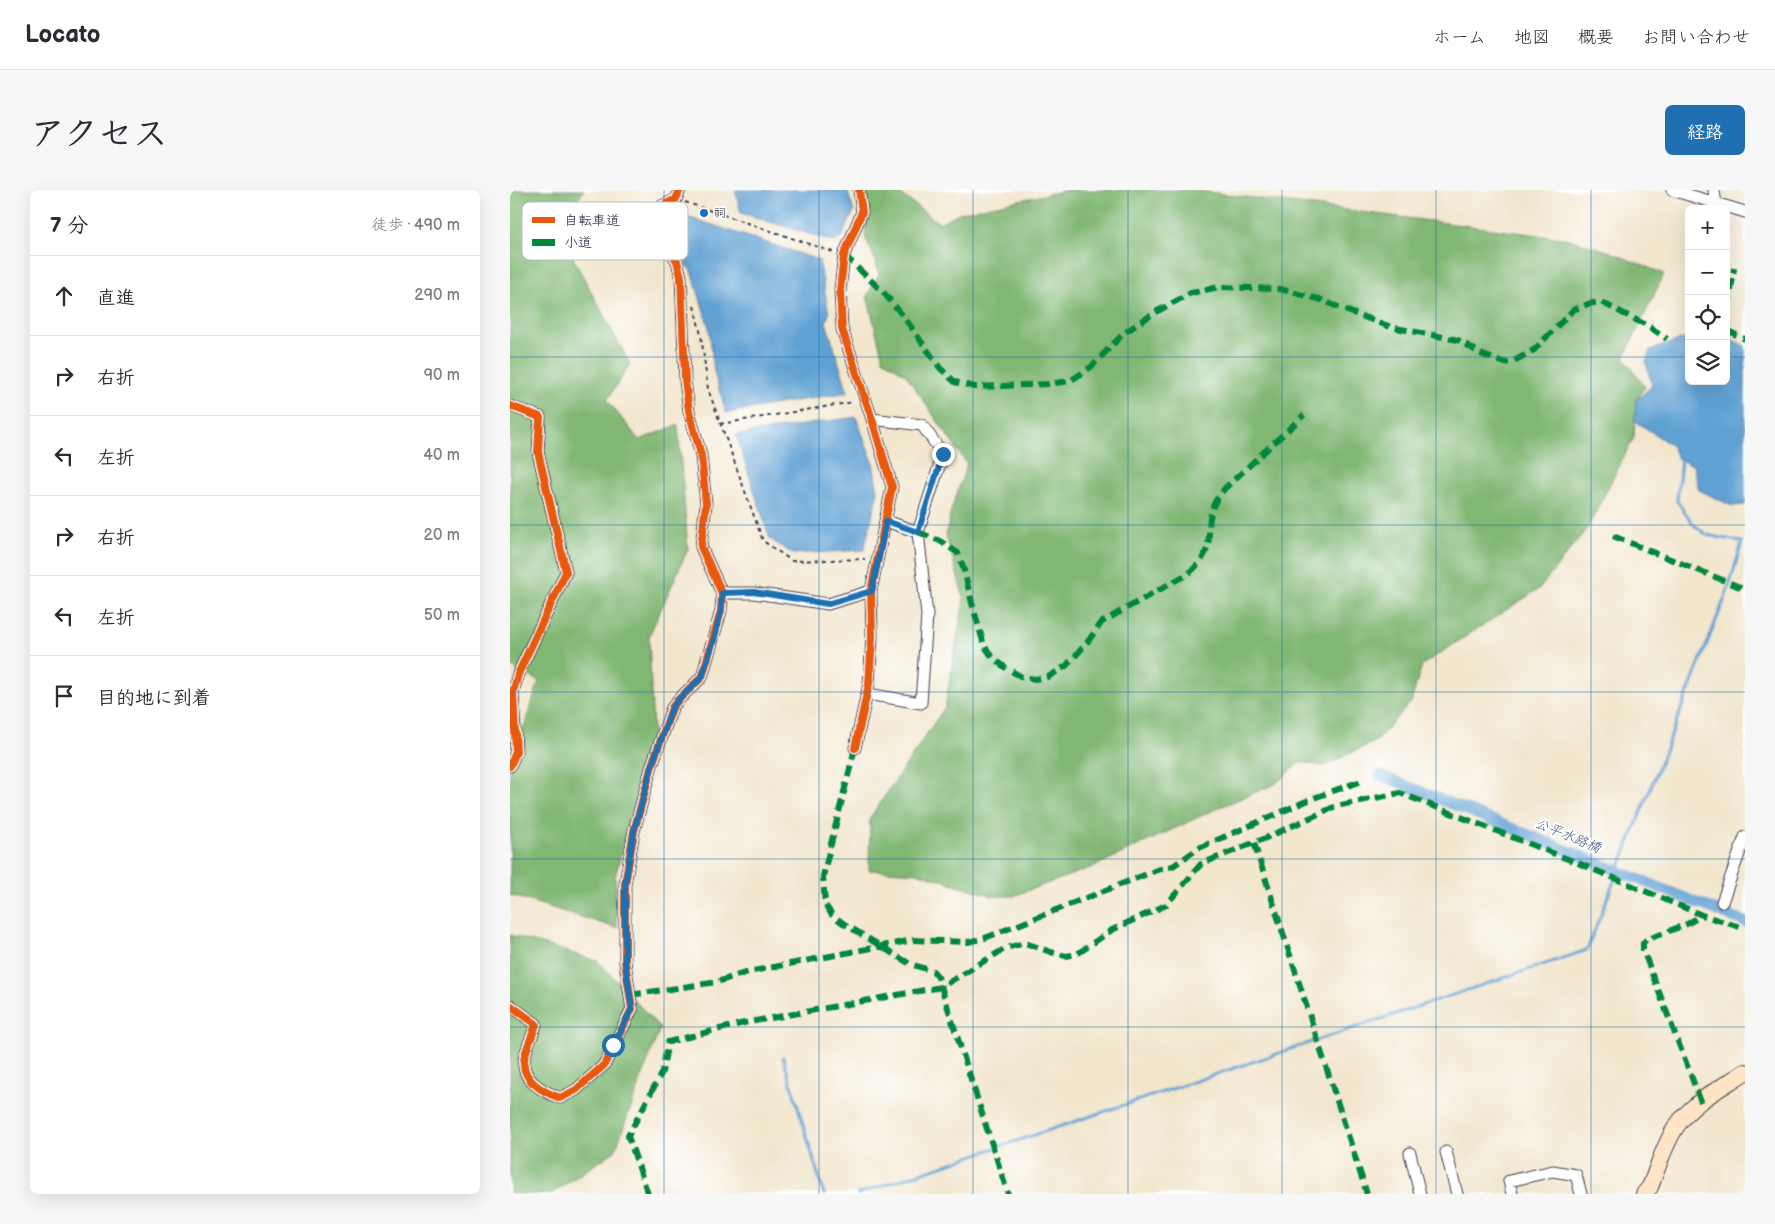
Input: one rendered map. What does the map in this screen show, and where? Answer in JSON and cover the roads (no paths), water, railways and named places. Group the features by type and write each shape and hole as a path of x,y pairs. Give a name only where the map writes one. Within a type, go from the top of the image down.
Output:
{"street":[{"path":"855,748 867,694 872,637 872,591 892,487 872,418 842,329 840,314 840,290 844,256 862,212 859,190"},
{"path":"1672,190 1745,212"},
{"path":"1714,190 1716,204"},
{"path":"666,202 678,194"},
{"path":"510,1005 536,1024 524,1060 524,1071 535,1085 547,1094 560,1098 576,1090 604,1065 632,1009 625,962 625,884 634,831 652,765 672,708 702,677 721,611 722,593 701,547 706,504 701,455 689,411 685,380 681,276 675,260"},
{"path":"510,406 540,417 538,452 566,572 518,674 513,692 516,752 510,766"},
{"path":"867,694 921,703 927,615 918,532 943,454 922,425 872,418"},
{"path":"886,521 918,532"},
{"path":"722,593 754,592 828,604 872,591"},
{"path":"1722,902 1745,838"},
{"path":"1644,1194 1650,1187 1670,1138 1677,1126 1704,1098 1745,1072"},
{"path":"1446,1152 1457,1194"},
{"path":"1410,1153 1420,1194"},
{"path":"1512,1194 1509,1181 1553,1171 1576,1175 1581,1194"}],"water":[{"path":"735,190 847,190 854,211 842,237 835,242 741,213"},
{"path":"688,217 819,260 829,314 826,322 848,392 726,413 714,372 709,328 692,272 685,260 688,260"},
{"path":"1685,338 1685,385 1730,385 1730,339 1745,346 1745,505 1732,506 1699,490 1693,465 1678,459 1671,445 1635,421 1636,400 1652,386 1646,362 1650,350"},
{"path":"856,417 873,462 878,492 864,550 793,554 770,539 736,435"}],"waterway":[{"path":"858,1194 1587,950 1728,590 1742,542 1707,535 1694,525 1677,501 1681,458"},
{"name":"公平水路橋","path":"1380,775 1745,922"},
{"path":"783,1057 824,1194"}],"place":[{"name":"祠","path":"704,213"}]}
